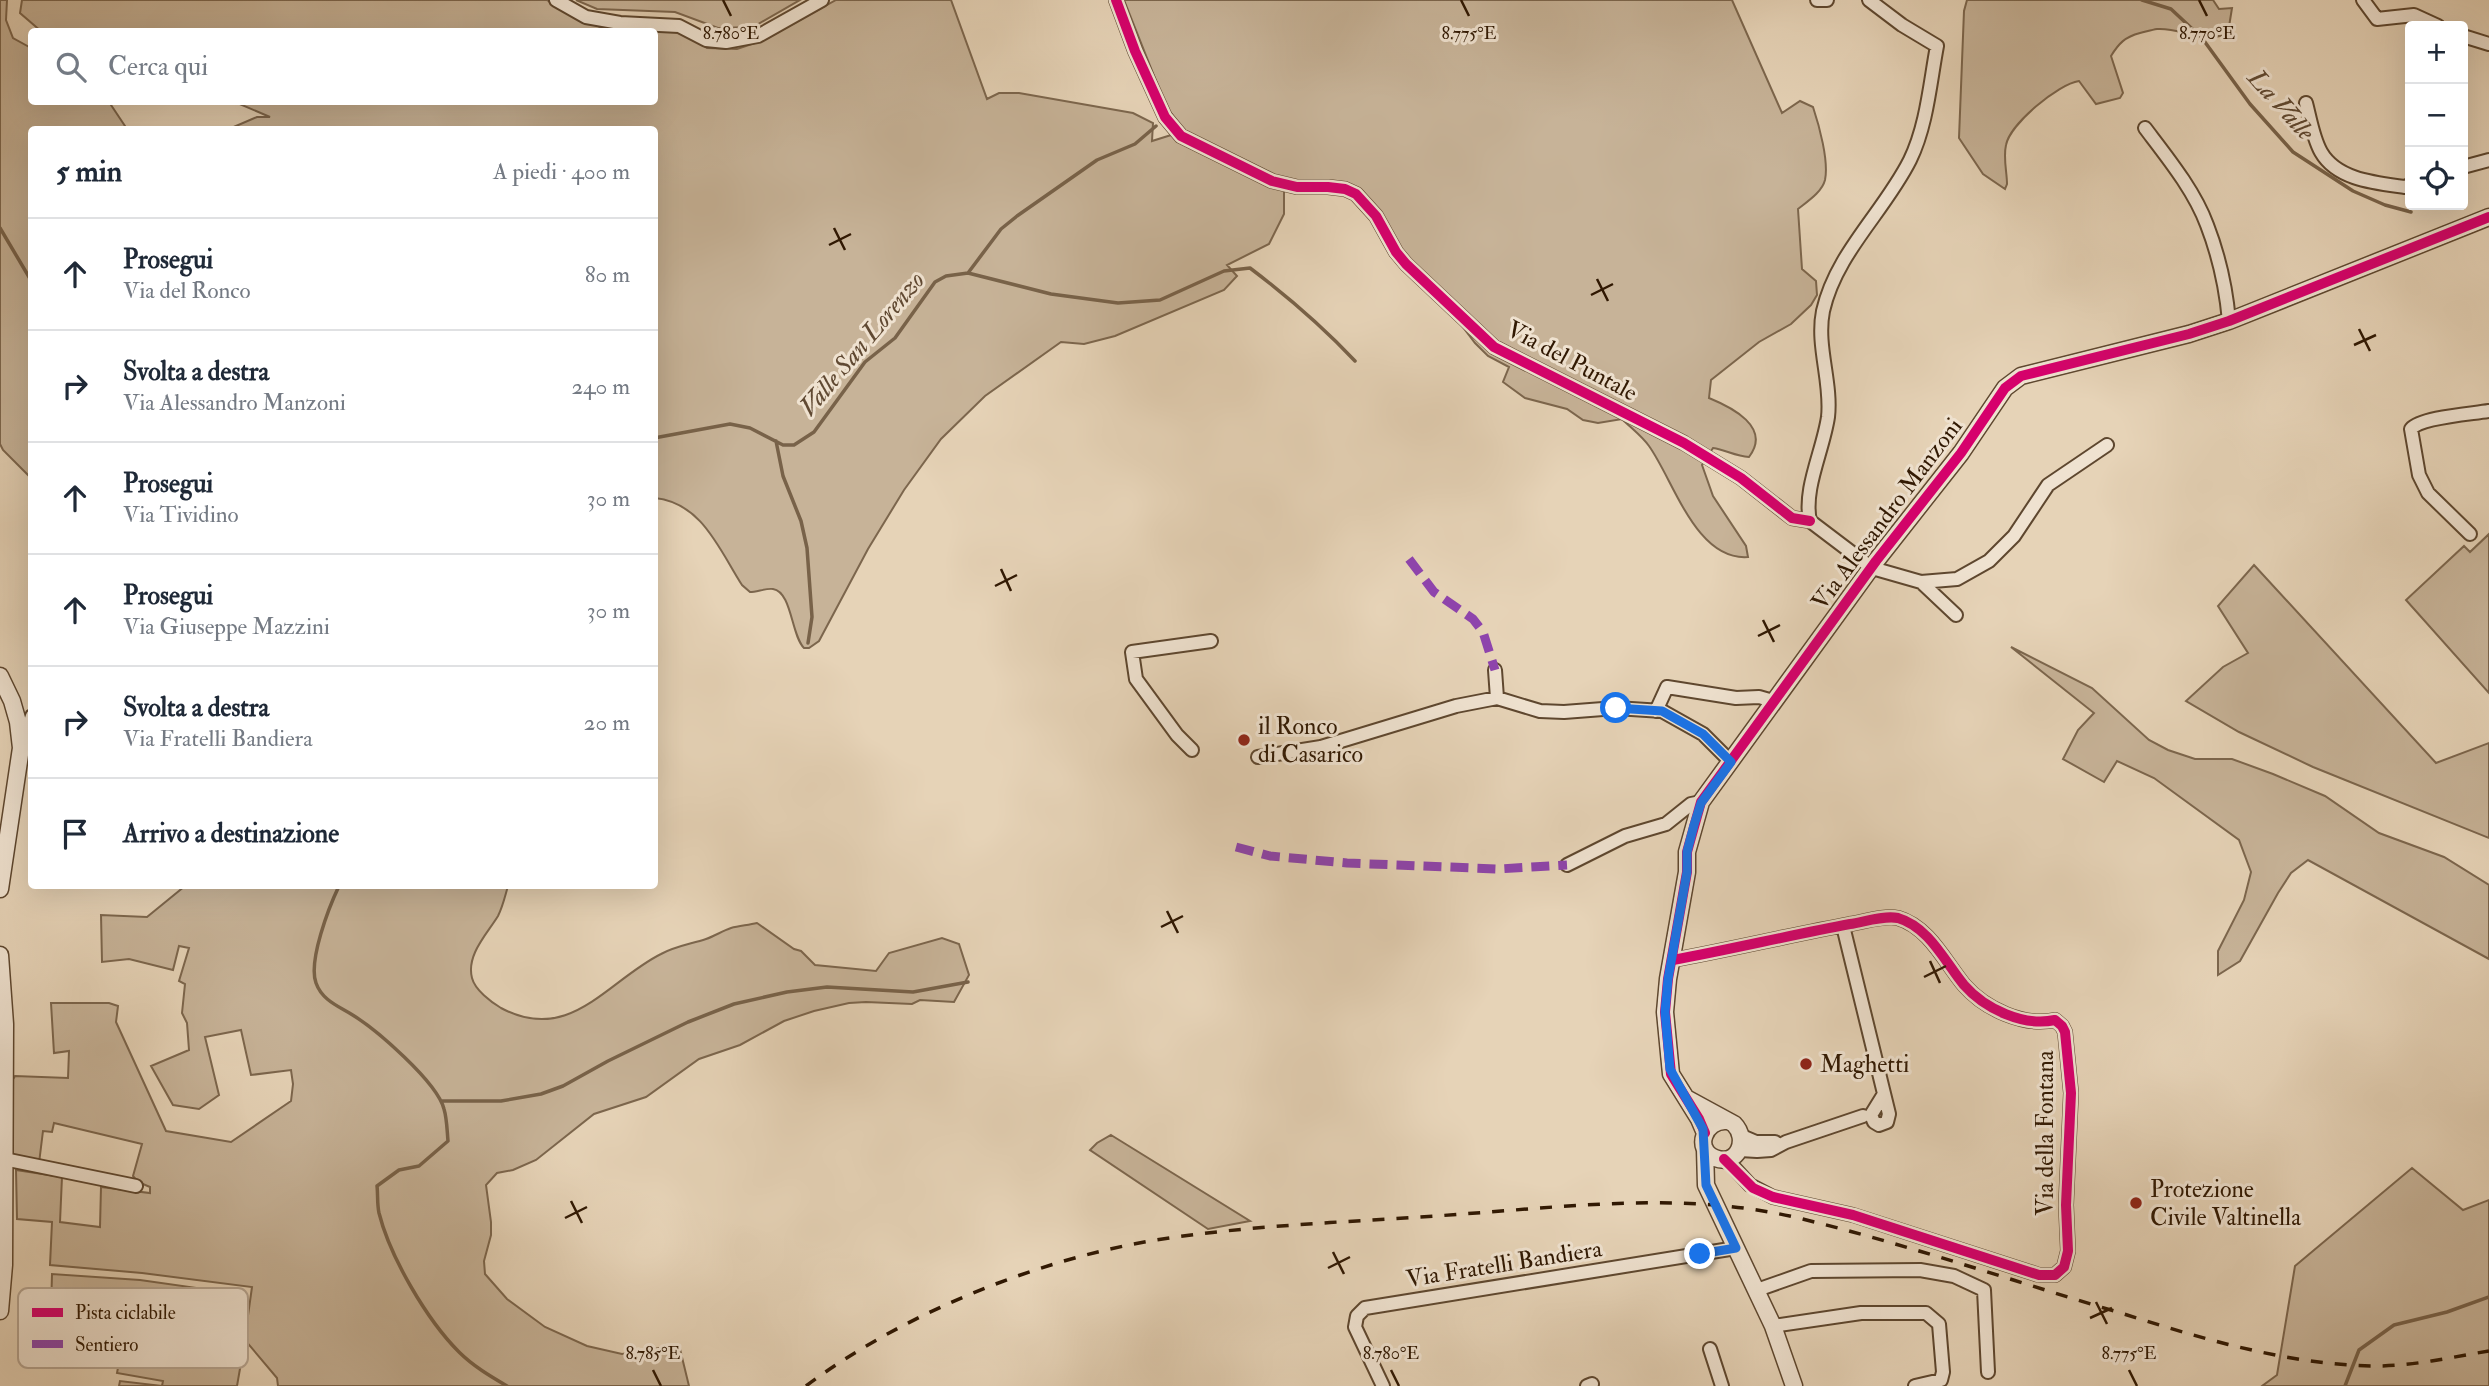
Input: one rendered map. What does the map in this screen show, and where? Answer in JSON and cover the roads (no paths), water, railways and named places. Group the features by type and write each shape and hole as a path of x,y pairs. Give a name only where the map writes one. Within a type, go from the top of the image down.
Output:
{"street":[{"path":"556,0 586,17 620,23 679,26 706,40 726,42 758,36 822,0"},
{"name":"Via del Puntale","path":"1115,0 1165,117 1181,136 1272,181 1297,187 1345,189 1356,194 1376,216 1396,252 1406,264 1494,346 1684,443 1741,478 1792,517 1810,521 1872,568"},
{"path":"1817,0 1828,0"},
{"path":"1810,521 1808,499 1828,417 1829,383 1823,344 1823,313 1836,274 1888,198 1918,140 1937,46 1902,25 1869,0"},
{"path":"2362,0 2377,19 2414,15 2427,21"},
{"path":"2468,38 2489,44"},
{"path":"2305,103 2320,150 2332,167 2369,183 2405,187"},
{"path":"2145,128 2166,156 2206,222 2225,282 2229,321"},
{"path":"2468,166 2489,160"},
{"name":"Via Alessandro Manzoni","path":"1705,1141 1686,1098 1671,1074 1665,1012 1687,872 1687,852 1701,803 1773,701 1961,453 2005,388 2021,376 2189,334 2229,321 2489,217"},
{"path":"2470,534 2428,493 2423,484 2411,429 2414,425 2427,422 2489,411"},
{"path":"1872,568 1921,582 1957,579 1989,561 2014,536 2048,485 2107,445"},
{"path":"1921,582 1956,615"},
{"path":"1192,750 1177,735 1136,679 1132,652 1211,641"},
{"path":"1495,670 1497,698"},
{"path":"0,676 12,701 27,716 26,748 0,889"},
{"path":"1656,711 1667,687 1736,698 1759,697 1773,701"},
{"path":"1258,757 1321,747 1456,706 1497,698 1540,711 1616,708 1662,711 1703,734 1731,762"},
{"path":"1567,865 1625,836 1666,824 1691,804 1701,803"},
{"name":"Via della Fontana","path":"1673,960 1895,917 1912,925 1932,942 1967,988 1993,1007 2014,1018 2042,1023 2055,1020 2065,1032 2071,1093 2066,1205 2068,1251 2064,1267 2055,1275 2039,1275 1853,1215 1777,1198 1759,1190 1734,1151"},
{"path":"1843,926 1884,1094"},
{"path":"0,955 5,1024 4,1265 0,1311"},
{"path":"1686,1098 1734,1124 1734,1151 1716,1171 1713,1199"},
{"path":"1705,1141 1713,1157 1734,1151 1772,1150 1786,1142 1863,1116"},
{"path":"1726,1121 1715,1122 1705,1141 1705,1180 1773,1326 1794,1386"},
{"path":"4,1159 136,1186"},
{"name":"Via Fratelli Bandiera","path":"1383,1386 1355,1327 1357,1316 1365,1308 1736,1248"},
{"path":"1757,1290 1811,1271 1920,1270 1954,1276 1984,1290 1988,1372"},
{"path":"1773,1326 1861,1313 1926,1313 1939,1324 1943,1372 1941,1380 1915,1386"},
{"path":"1710,1349 1722,1386"}],"waterway":[{"name":"La Valle","path":"2142,0 2171,9 2202,38 2250,104 2293,152 2353,191 2385,205 2411,212"},
{"path":"968,273 1001,229 1017,216 1097,160 1135,144 1156,126"},
{"path":"0,228 28,275"},
{"name":"Valle San Lorenzo","path":"658,437 730,424 750,428 783,445 794,445 814,432 865,362 895,338 935,282 946,276 968,273 1051,294 1118,303 1160,300 1224,271 1250,268 1304,312 1355,361"},
{"path":"776,441 783,476 801,521 807,548 812,617 808,643"},
{"path":"338,889 317,948 314,973 316,983 326,998 375,1031 418,1071 439,1098 446,1121 448,1141 419,1166 399,1170 377,1186 378,1210 384,1230 411,1287 447,1339 470,1362 507,1386"},
{"path":"441,1101 501,1101 541,1094 563,1086 688,1022 734,1004 787,992 827,987 913,992 968,982"},
{"path":"2345,1386 2359,1350 2394,1325 2447,1312 2489,1297"}],"railway":[{"path":"806,1386 883,1336 970,1294 1060,1262 1106,1250 1189,1235 1267,1227 1629,1203 1712,1205 1794,1217 1917,1250 2183,1332 2279,1356 2343,1365 2390,1366 2489,1351"}],"place":[{"name":"il Ronco di Casarico","path":"1244,740"},
{"name":"Maghetti","path":"1806,1064"},
{"name":"Protezione Civile Valtinella","path":"2136,1203"}]}
